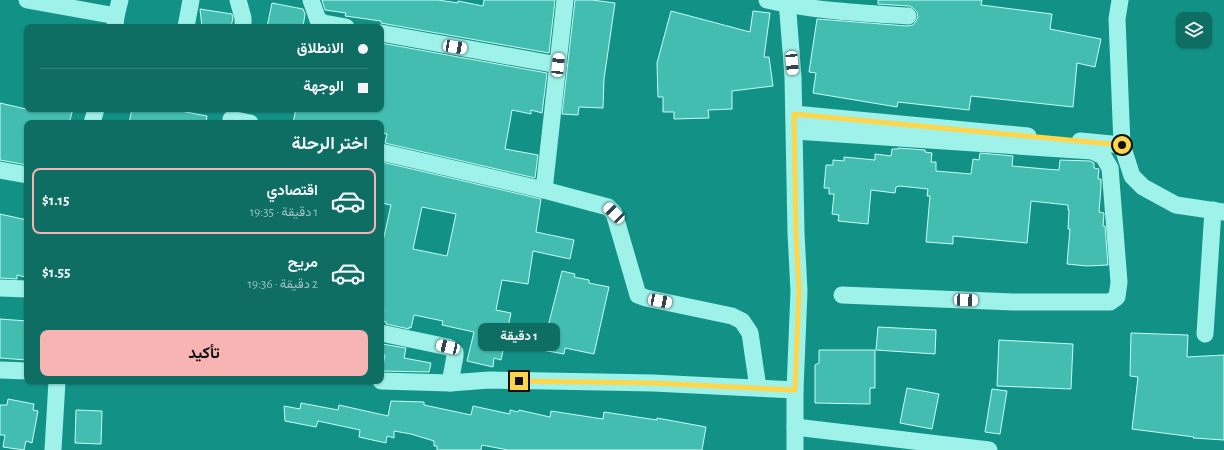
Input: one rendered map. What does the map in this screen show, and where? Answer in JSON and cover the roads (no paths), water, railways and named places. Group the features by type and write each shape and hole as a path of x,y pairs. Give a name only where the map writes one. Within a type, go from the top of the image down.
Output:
{"street":[{"path":"27,0 117,14"},
{"path":"187,24 191,0"},
{"path":"238,0 243,18 243,24"},
{"path":"311,0 318,20 330,24"},
{"path":"544,190 565,0"},
{"path":"767,0 842,12 908,16"},
{"path":"1120,0 1117,19 1122,145 1132,176 1143,187 1176,205 1219,211 1205,334"},
{"path":"787,2 793,77 796,233 799,291 795,390 795,450"},
{"path":"384,34 558,65"},
{"path":"794,114 1122,145"},
{"path":"795,131 1092,151 1103,156 1110,168 1119,282 1117,297 1110,302 1013,302 842,295"},
{"path":"384,153 544,190 608,207 614,213 638,295 732,316 742,322 750,333 758,388"},
{"path":"0,170 24,174"},
{"path":"0,288 24,289"},
{"path":"384,334 438,344 452,349 455,356 450,383"},
{"path":"0,370 24,371"},
{"path":"384,381 450,383 489,380 637,383 795,390"},
{"path":"53,450 57,384"},
{"path":"795,427 988,450"}]}
